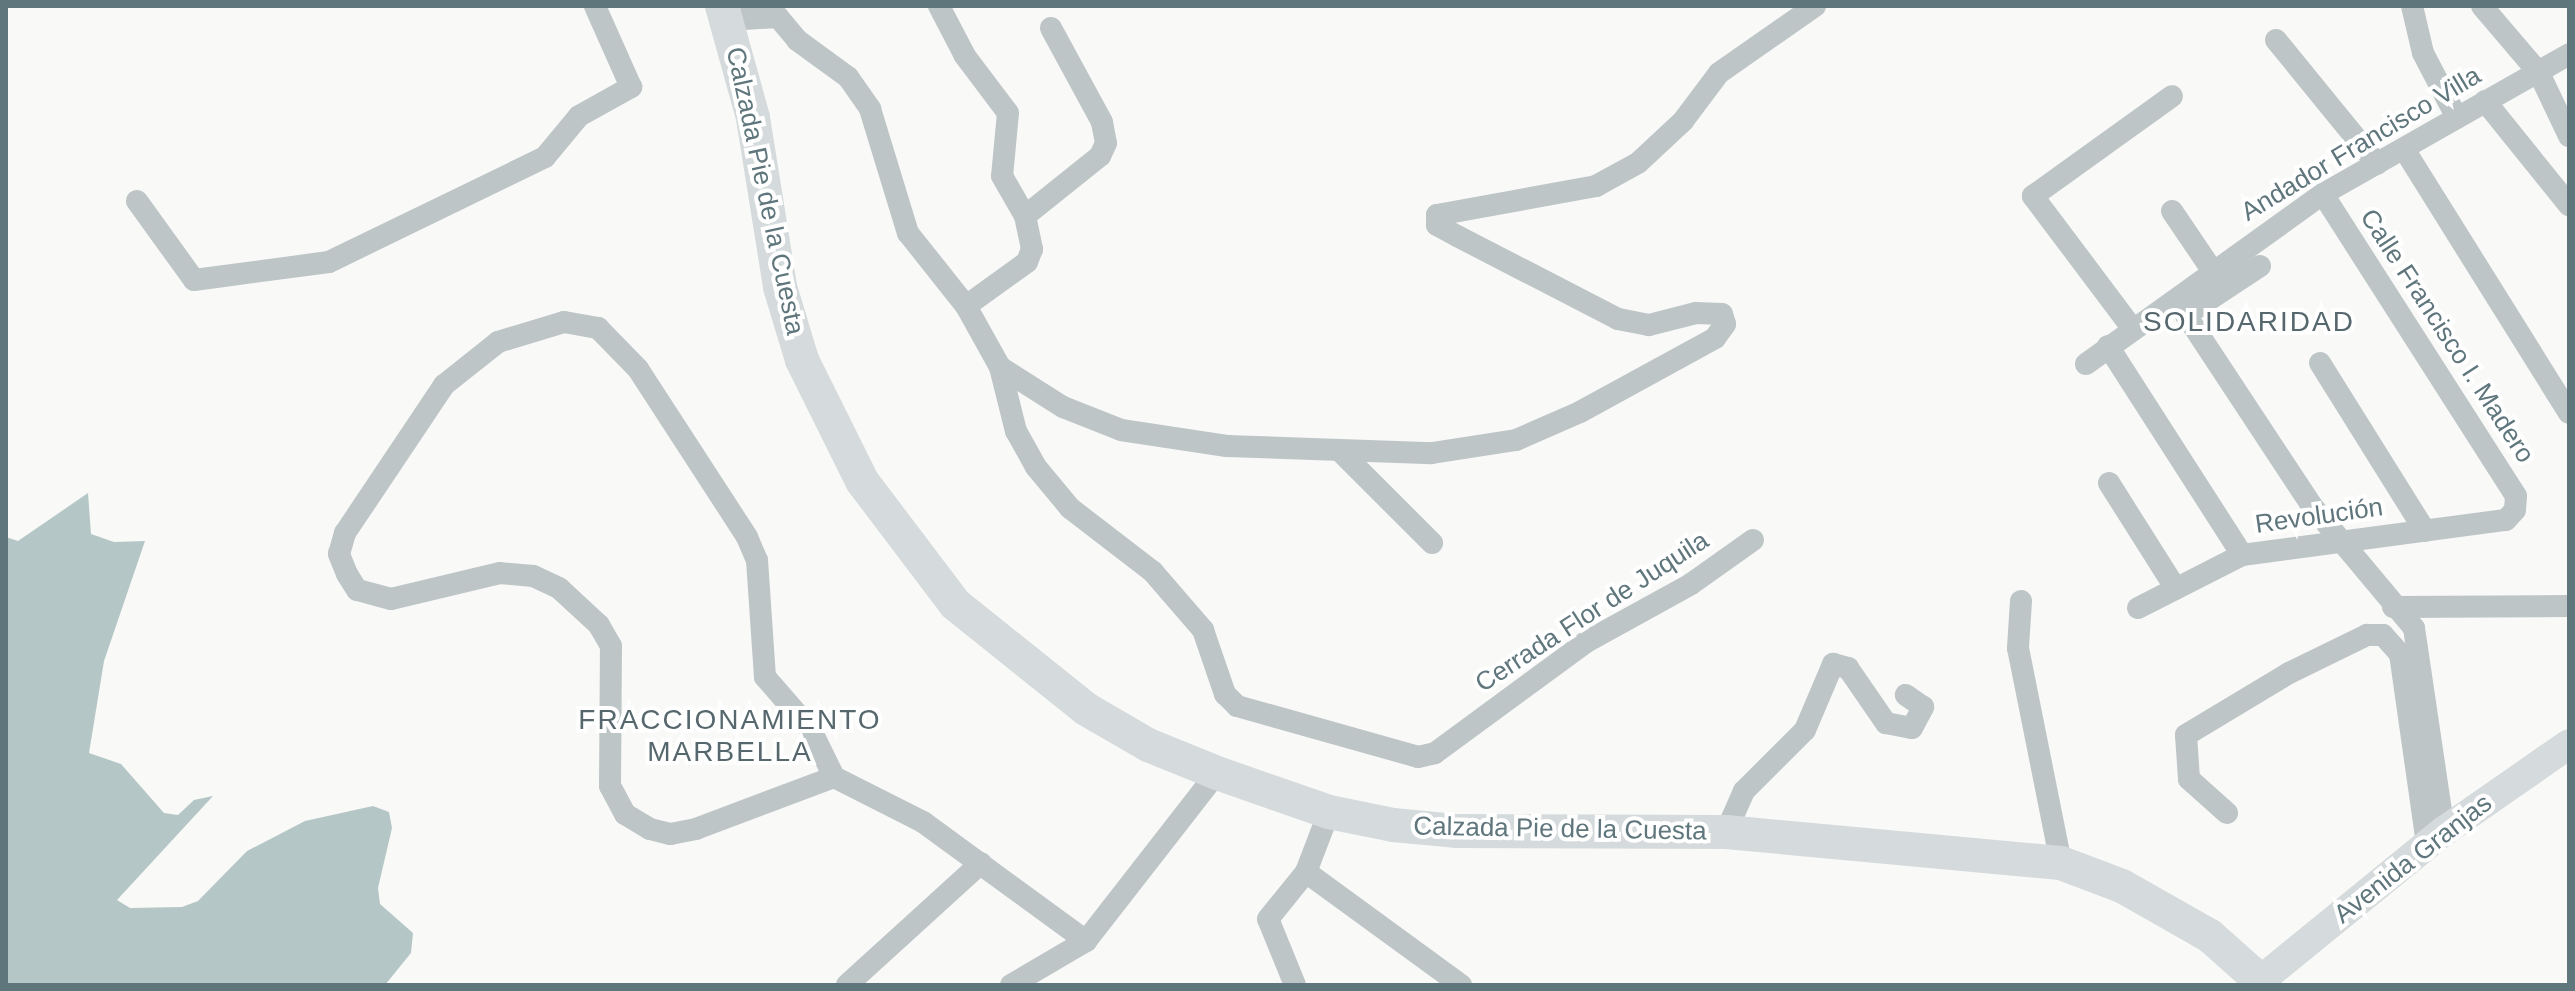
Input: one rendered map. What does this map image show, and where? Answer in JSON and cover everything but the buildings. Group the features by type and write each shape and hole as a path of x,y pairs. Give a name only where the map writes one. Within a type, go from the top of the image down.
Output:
{"main road":[{"name":"Calzada Pie de la Cuesta","path":"724,13 753,118 780,287 802,360 862,481 955,604 1086,709 1148,745 1329,812 1456,831 1726,832 2061,863 2122,886 2210,936 2263,983"},
{"name":"Avenida Granjas","path":"2263,983 2436,837 2569,744"}],"street":[{"path":"137,201 194,280 329,262 545,157 579,116 631,87 595,6"},
{"path":"939,6 965,56 1008,113 1002,176 1025,216 1032,249 1027,262 966,306"},
{"path":"724,13 780,11 797,40 848,77 870,109 908,233 966,306 1000,367 1063,407 1121,430 1343,454 1432,453 1516,440 1715,338 1725,324 1722,314 1696,313 1649,325 1618,319 1437,225 1437,215 1596,186 1638,163 1683,121 1719,73 1815,6"},
{"path":"2412,6 2423,53 2457,118"},
{"path":"2494,11 2539,73 2569,136"},
{"path":"1025,216 1100,156 1106,143 1102,122 1051,28"},
{"path":"2276,40 2377,164"},
{"name":"Andador Francisco Villa","path":"2086,364 2212,270 2323,194 2569,54"},
{"path":"2132,328 2033,196 2172,96"},
{"path":"2485,101 2569,205"},
{"path":"2404,149 2569,413"},
{"name":"Calle Francisco I. Madero","path":"2323,194 2516,496 2515,510"},
{"path":"2172,211 2212,270"},
{"path":"2260,266 2186,315 2340,538 2393,607 2414,628 2421,653 2436,837"},
{"path":"834,777 696,829 670,834 650,829 625,814 610,786 611,646 599,625 559,588 533,576 500,573 391,599 357,590 339,554 345,533 444,385 498,342 531,329 564,322 598,328 615,343 747,537 757,560 765,677 811,730 834,777 923,822 1086,941"},
{"path":"2108,346 2242,555"},
{"path":"2320,363 2425,531"},
{"name":"Cerrada Flor de Juquila","path":"1000,367 1016,431 1036,467 1070,508 1153,572 1203,630 1225,694 1237,706 1418,757 1435,753 1586,642 1691,584 1753,540"},
{"path":"1343,454 1432,543"},
{"path":"2109,483 2176,589"},
{"name":"Revolución","path":"2138,608 2242,555 2340,538 2506,520 2515,510"},
{"path":"2021,601 2018,648 2061,863"},
{"path":"2393,607 2569,606"},
{"path":"2227,813 2189,779 2186,735 2367,635 2383,635 2400,654 2436,837"},
{"path":"1726,832 1744,791 1805,730 1826,671 1840,664 1886,723 1918,725 1923,707 1906,695"},
{"path":"1011,985 1086,941 1217,773"},
{"path":"1295,985 1268,919 1306,872 1329,812"},
{"path":"847,985 981,863"},
{"path":"1306,872 1461,985"}],"shaded area":[{"path":"88,493 91,534 114,542 145,541 104,661 89,753 121,764 164,813 178,815 194,800 213,796 117,900 130,908 182,907 198,901 247,851 305,821 373,806 389,812 392,828 378,888 380,904 413,933 411,953 385,985 6,985 6,537 18,541"}],"district":[{"name":"SOLIDARIDAD","path":"2249,322"},
{"name":"FRACCIONAMIENTO MARBELLA","path":"730,736"}]}
